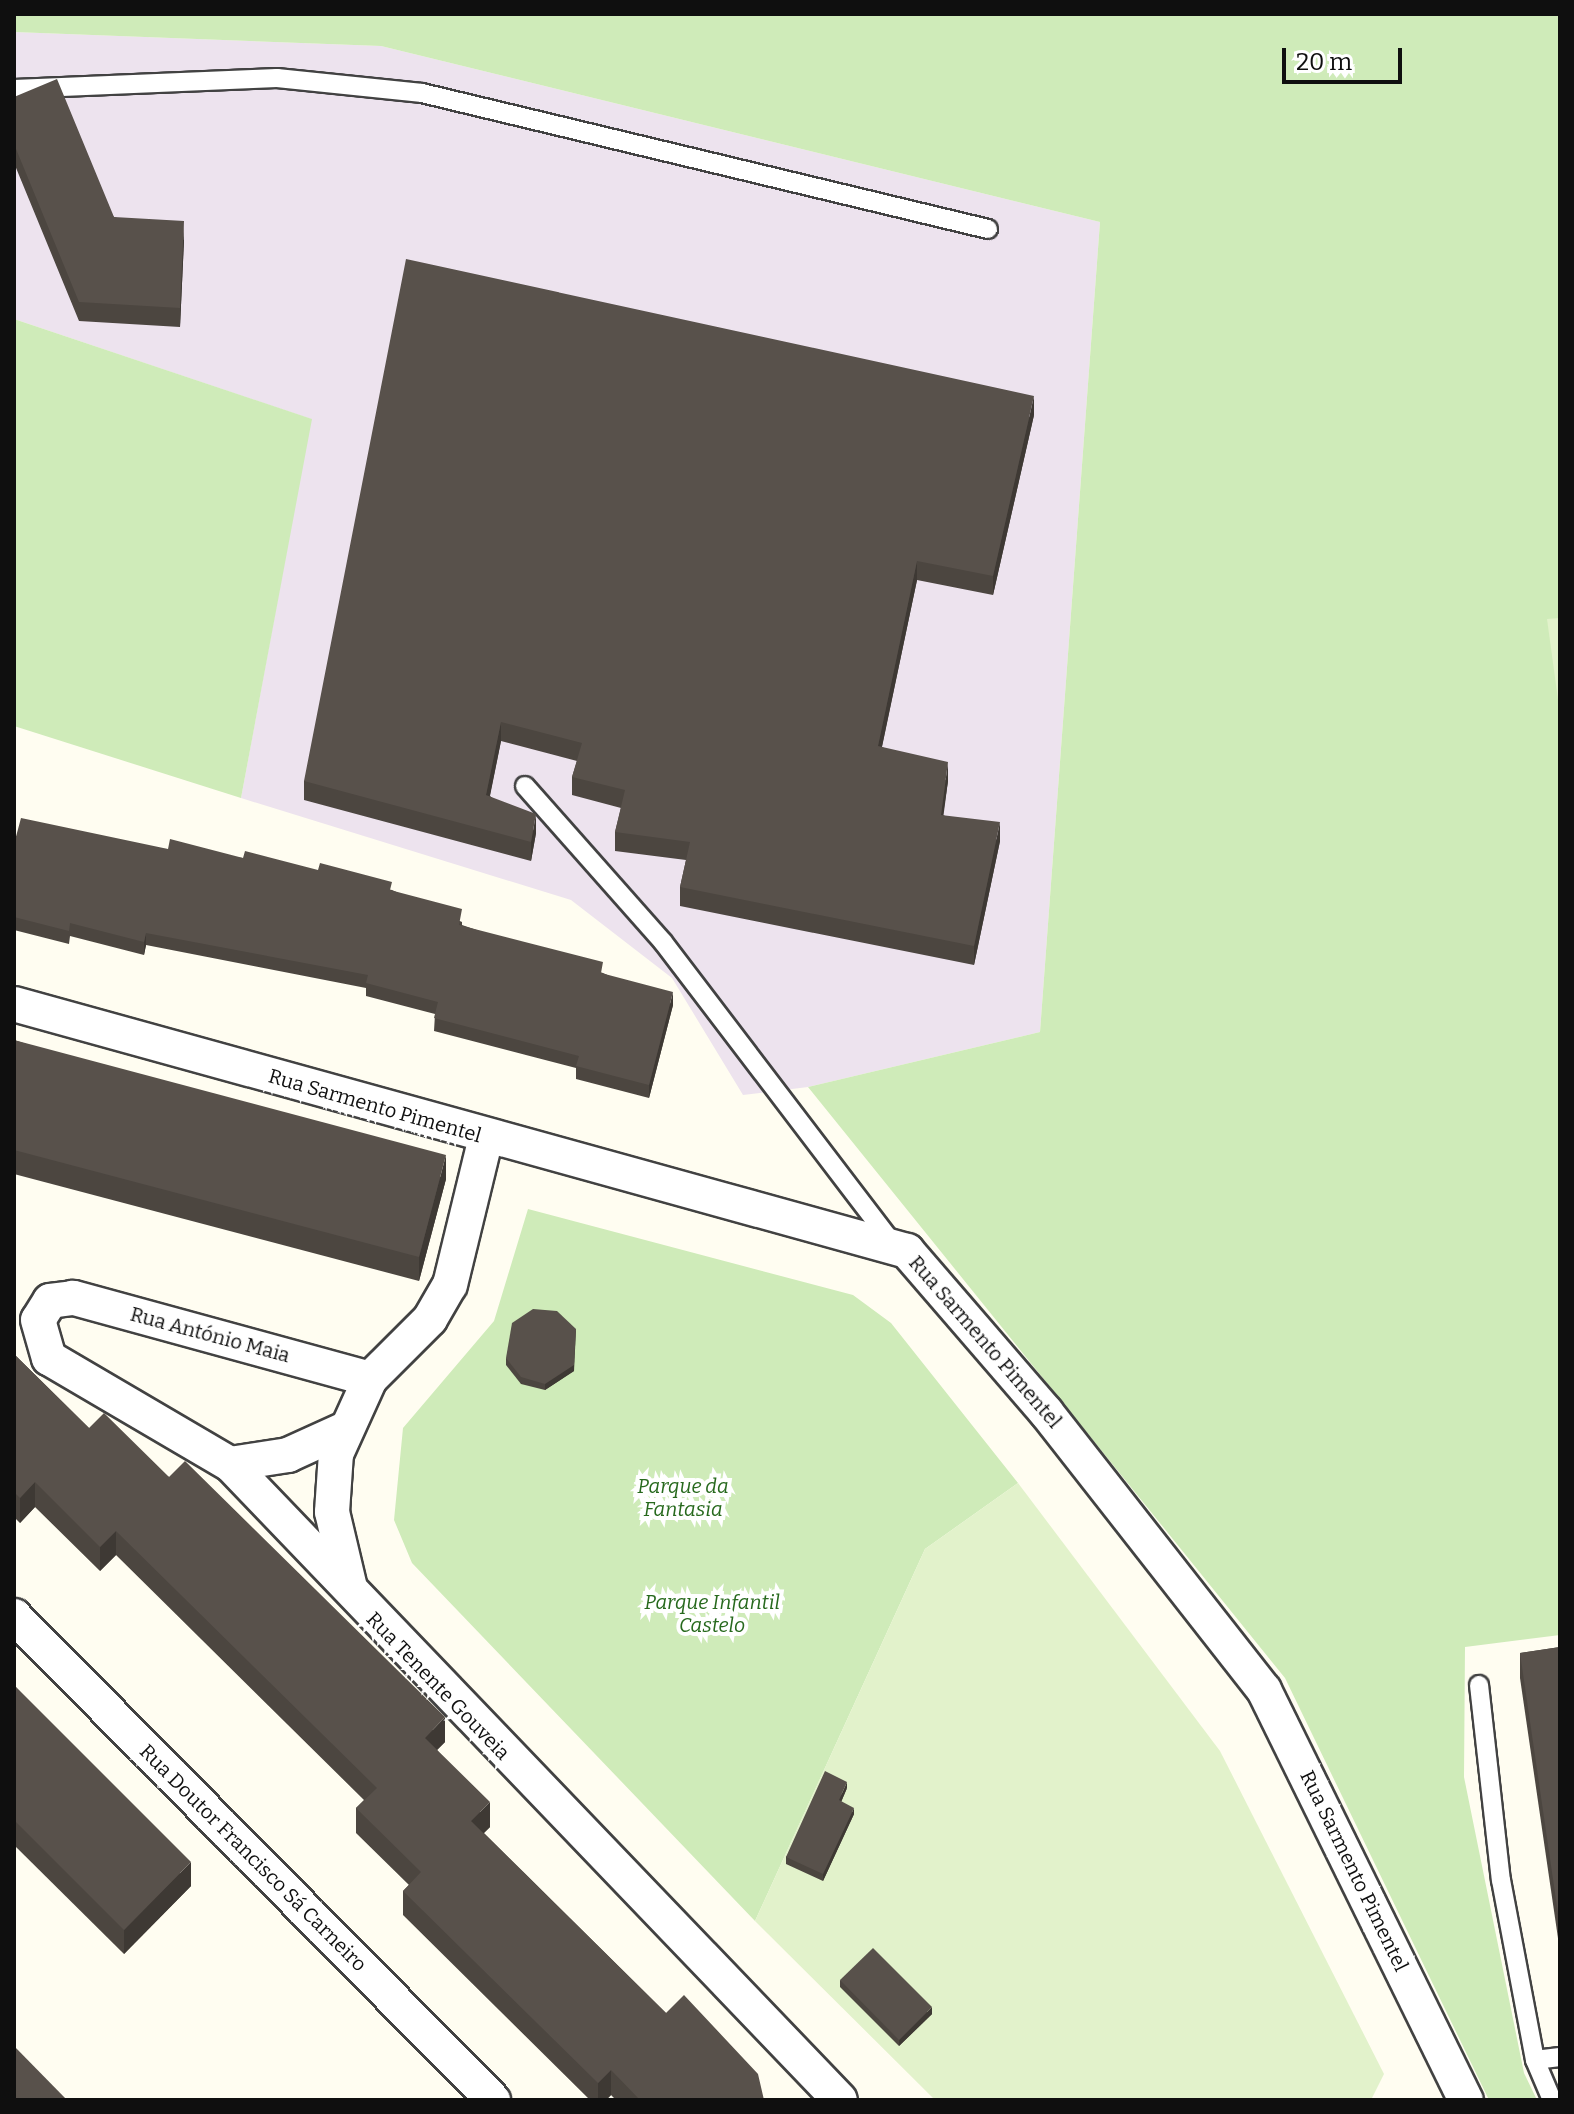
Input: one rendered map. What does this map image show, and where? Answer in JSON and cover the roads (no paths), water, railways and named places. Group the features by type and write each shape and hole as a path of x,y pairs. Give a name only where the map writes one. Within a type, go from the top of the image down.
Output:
{"street":[{"name":"Rua Sarmento Pimentel","path":"14,1004 486,1137 895,1247 916,1258 1046,1412 1264,1690 1466,2100"},
{"path":"358,1602 342,1569 332,1512 345,1429 370,1379 430,1319 450,1285 486,1137"},
{"name":"Rua António Maia","path":"50,1301 73,1298 370,1379"},
{"name":"Rua Tenente Gouveia","path":"50,1301 37,1335 49,1358 230,1464 358,1602 840,2100"},
{"path":"230,1464 288,1455 345,1429"},
{"name":"Rua Doutor Francisco Sá Carneiro","path":"14,1616 493,2100"}],"lane":[{"path":"14,89 277,78 422,93 988,229"},
{"path":"525,786 663,942 895,1247"},
{"path":"1479,1685 1501,1880 1535,2060 1552,2100"},
{"path":"1535,2060 1560,2057"}],"park label":[{"name":"Parque da Fantasia","path":"683,1498"},
{"name":"Parque Infantil Castelo","path":"712,1614"}]}
